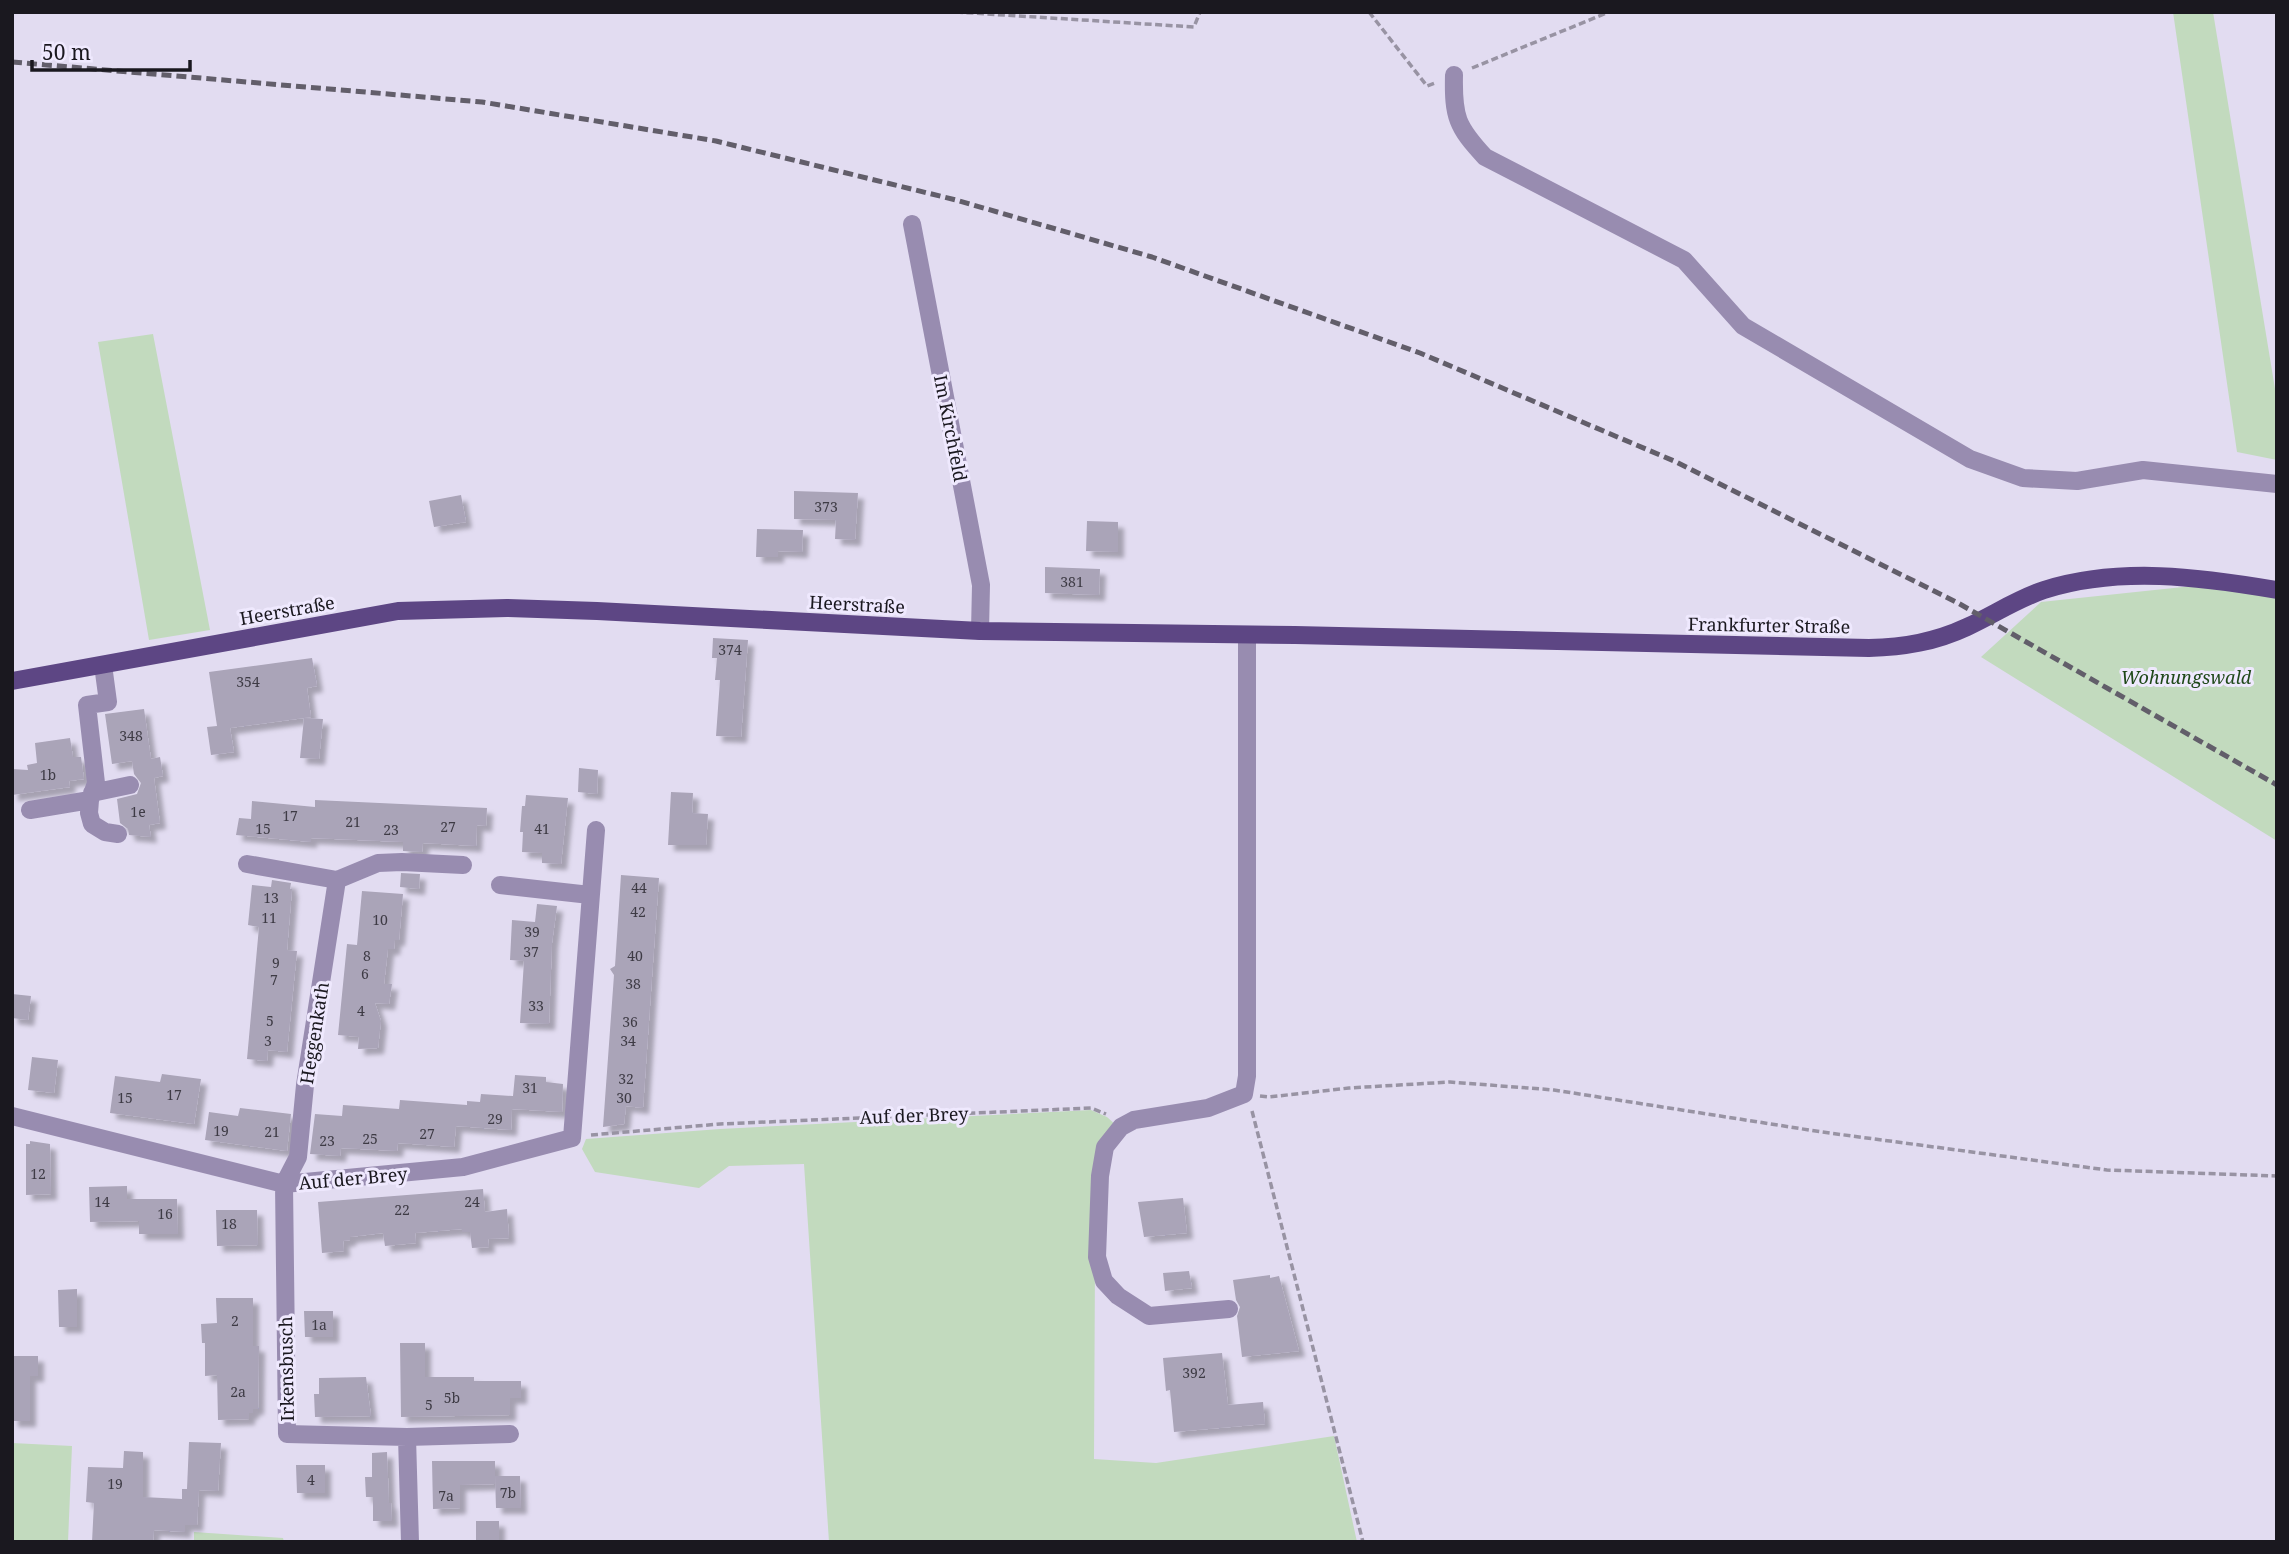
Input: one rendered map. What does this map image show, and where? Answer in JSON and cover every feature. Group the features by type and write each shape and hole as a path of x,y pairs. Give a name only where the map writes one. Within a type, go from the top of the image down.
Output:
{"main road":[{"name":"Frankfurter Straße","path":"1247,635 1899,648 1945,636 2022,598 2095,579 2164,576 2216,580 2277,590"},
{"name":"Heerstraße","path":"12,681 398,611 507,608 980,631 1247,635"}],"street":[{"path":"1454,75 1453,103 1464,134 1485,157 1684,260 1743,326 1970,459 2023,478 2077,481 2143,470 2277,484"},
{"name":"Im Kirchfeld","path":"912,225 981,585 980,631"},
{"path":"1229,1309 1149,1316 1118,1296 1104,1281 1097,1257 1100,1176 1105,1147 1121,1127 1134,1120 1208,1108 1244,1094 1247,1076 1247,635"},
{"path":"103,665 108,702 87,705 96,783 89,813 92,824 105,832 118,834"},
{"path":"30,810 130,785"},
{"path":"572,1138 596,830"},
{"path":"247,864 337,880 378,863 463,865"},
{"name":"Heggenkath","path":"284,1184 298,1157 305,1085 337,880"},
{"path":"499,885 590,895"},
{"name":"Auf der Brey","path":"12,1116 284,1184 463,1167 572,1138"},
{"name":"Irkensbusch","path":"284,1184 287,1434 407,1437 510,1434"},
{"path":"407,1437 410,1542"}],"path":[{"path":"956,12 1194,27 1200,12"},
{"path":"1369,12 1427,86 1609,12"},
{"path":"1244,1094 1269,1097 1349,1088 1450,1082 1554,1090 1822,1132 2107,1170 2277,1176"},
{"path":"1244,1094 1255,1117 1363,1542"},
{"name":"Auf der Brey","path":"572,1138 720,1124 1091,1108 1109,1115 1121,1127"}],"green space":[{"path":"2173,12 2213,12 2277,401 2277,460 2237,452"},
{"path":"153,334 210,630 149,640 98,342"},
{"name":"Wohnungswald","path":"2202,585 2277,596 2277,841 1981,657 2041,602"},
{"path":"1091,1110 1107,1117 1118,1127 1104,1142 1095,1262 1094,1459 1156,1463 1334,1436 1357,1542 829,1542 804,1164 729,1166 699,1188 595,1172 582,1149 586,1139 720,1129"},
{"path":"12,1443 72,1446 68,1542 12,1542"},
{"path":"194,1532 283,1538 284,1542 194,1542"}],"building":[{"path":"794,491 858,493 855,540 835,539 836,520 794,519"},
{"path":"461,495 466,522 434,527 429,501"},
{"path":"1087,521 1118,522 1118,552 1086,551"},
{"path":"757,529 803,530 802,552 778,551 778,557 756,557"},
{"path":"1045,567 1100,569 1099,595 1045,593"},
{"path":"713,638 748,640 741,737 716,736 720,680 715,680 717,658 712,658"},
{"path":"312,658 317,686 307,688 311,717 230,728 234,752 211,755 207,727 217,726 209,672"},
{"path":"144,709 151,759 160,757 163,776 154,778 160,823 149,825 151,837 129,835 128,829 120,823 117,799 137,794 141,783 134,774 132,761 112,764 105,714"},
{"path":"304,718 323,719 319,759 300,758"},
{"path":"70,738 73,757 81,757 84,779 69,781 70,787 12,795 12,769 28,770 27,765 37,763 35,743"},
{"path":"579,768 598,770 597,794 578,792"},
{"path":"671,792 693,793 692,813 708,814 706,845 668,845"},
{"path":"526,795 568,798 561,864 542,863 542,853 522,852 523,832 520,832 522,806 525,806"},
{"path":"315,800 487,808 486,826 477,825 476,846 423,843 422,852 403,851 403,842 311,838 311,842 236,835 239,818 251,819 252,801 315,807"},
{"path":"401,873 420,874 419,889 400,887"},
{"path":"621,875 659,878 643,1108 626,1106 624,1124 603,1127 614,975 610,969 615,966"},
{"path":"272,880 291,883 287,950 297,951 287,1052 268,1050 267,1061 247,1059 259,927 248,925 252,885 271,887"},
{"path":"362,891 403,894 399,940 395,940 394,949 388,949 384,984 392,984 389,1004 375,1003 381,1021 378,1048 358,1049 359,1037 338,1035 347,944 357,945"},
{"path":"537,904 557,906 552,943 549,1024 520,1023 524,961 510,960 512,920 535,922"},
{"path":"12,994 31,996 28,1020 12,1018"},
{"path":"32,1057 58,1060 54,1093 28,1090"},
{"path":"162,1074 201,1079 194,1124 110,1113 115,1076 160,1082"},
{"path":"515,1075 546,1077 546,1082 563,1084 562,1112 512,1109 511,1130 456,1126 454,1147 398,1143 397,1151 341,1148 340,1156 310,1154 315,1114 342,1116 343,1105 399,1109 400,1100 467,1105 467,1101 480,1102 481,1094 513,1096"},
{"path":"240,1108 291,1114 287,1151 205,1140 209,1112 238,1116"},
{"path":"30,1141 50,1144 51,1194 26,1195 26,1144 30,1144"},
{"path":"127,1186 127,1199 177,1199 178,1234 139,1234 139,1221 90,1222 89,1187"},
{"path":"483,1189 485,1212 507,1209 509,1238 488,1239 489,1247 472,1248 470,1232 462,1232 462,1229 415,1233 416,1243 385,1246 383,1233 350,1237 350,1240 343,1241 344,1251 322,1253 318,1202"},
{"path":"1183,1198 1187,1233 1144,1237 1138,1202"},
{"path":"216,1210 257,1210 258,1245 217,1246"},
{"path":"1189,1271 1192,1288 1165,1291 1163,1273"},
{"path":"1270,1275 1270,1278 1279,1276 1299,1351 1242,1357 1237,1316 1240,1307 1236,1300 1233,1280"},
{"path":"77,1289 77,1327 59,1327 58,1290"},
{"path":"216,1298 253,1298 253,1346 259,1346 258,1409 249,1413 249,1419 218,1420 217,1375 205,1376 205,1343 202,1343 201,1324 217,1323"},
{"path":"304,1311 333,1311 333,1337 305,1337"},
{"path":"400,1343 425,1343 425,1377 521,1381 521,1398 510,1398 510,1415 401,1417"},
{"path":"1222,1353 1228,1405 1263,1402 1265,1424 1174,1432 1170,1390 1166,1391 1163,1358"},
{"path":"12,1356 38,1356 38,1376 30,1376 30,1421 12,1421"},
{"path":"366,1377 371,1416 315,1417 314,1394 319,1394 319,1378"},
{"path":"189,1442 221,1443 218,1491 199,1490 197,1525 185,1525 185,1532 154,1530 153,1542 92,1542 94,1503 86,1502 88,1467 123,1468 124,1451 143,1452 143,1497 182,1499 182,1489 187,1489"},
{"path":"387,1452 392,1521 373,1521 373,1497 366,1497 365,1477 372,1477 372,1453"},
{"path":"432,1461 495,1461 495,1484 460,1485 460,1508 433,1509"},
{"path":"296,1465 325,1465 325,1493 297,1493"},
{"path":"495,1476 520,1476 521,1508 496,1508"},
{"path":"476,1521 499,1521 499,1542 476,1542"}],"railway":[{"path":"12,62 482,102 716,141 956,200 1152,257 1420,353 1674,461 1958,603 2277,785"}]}
